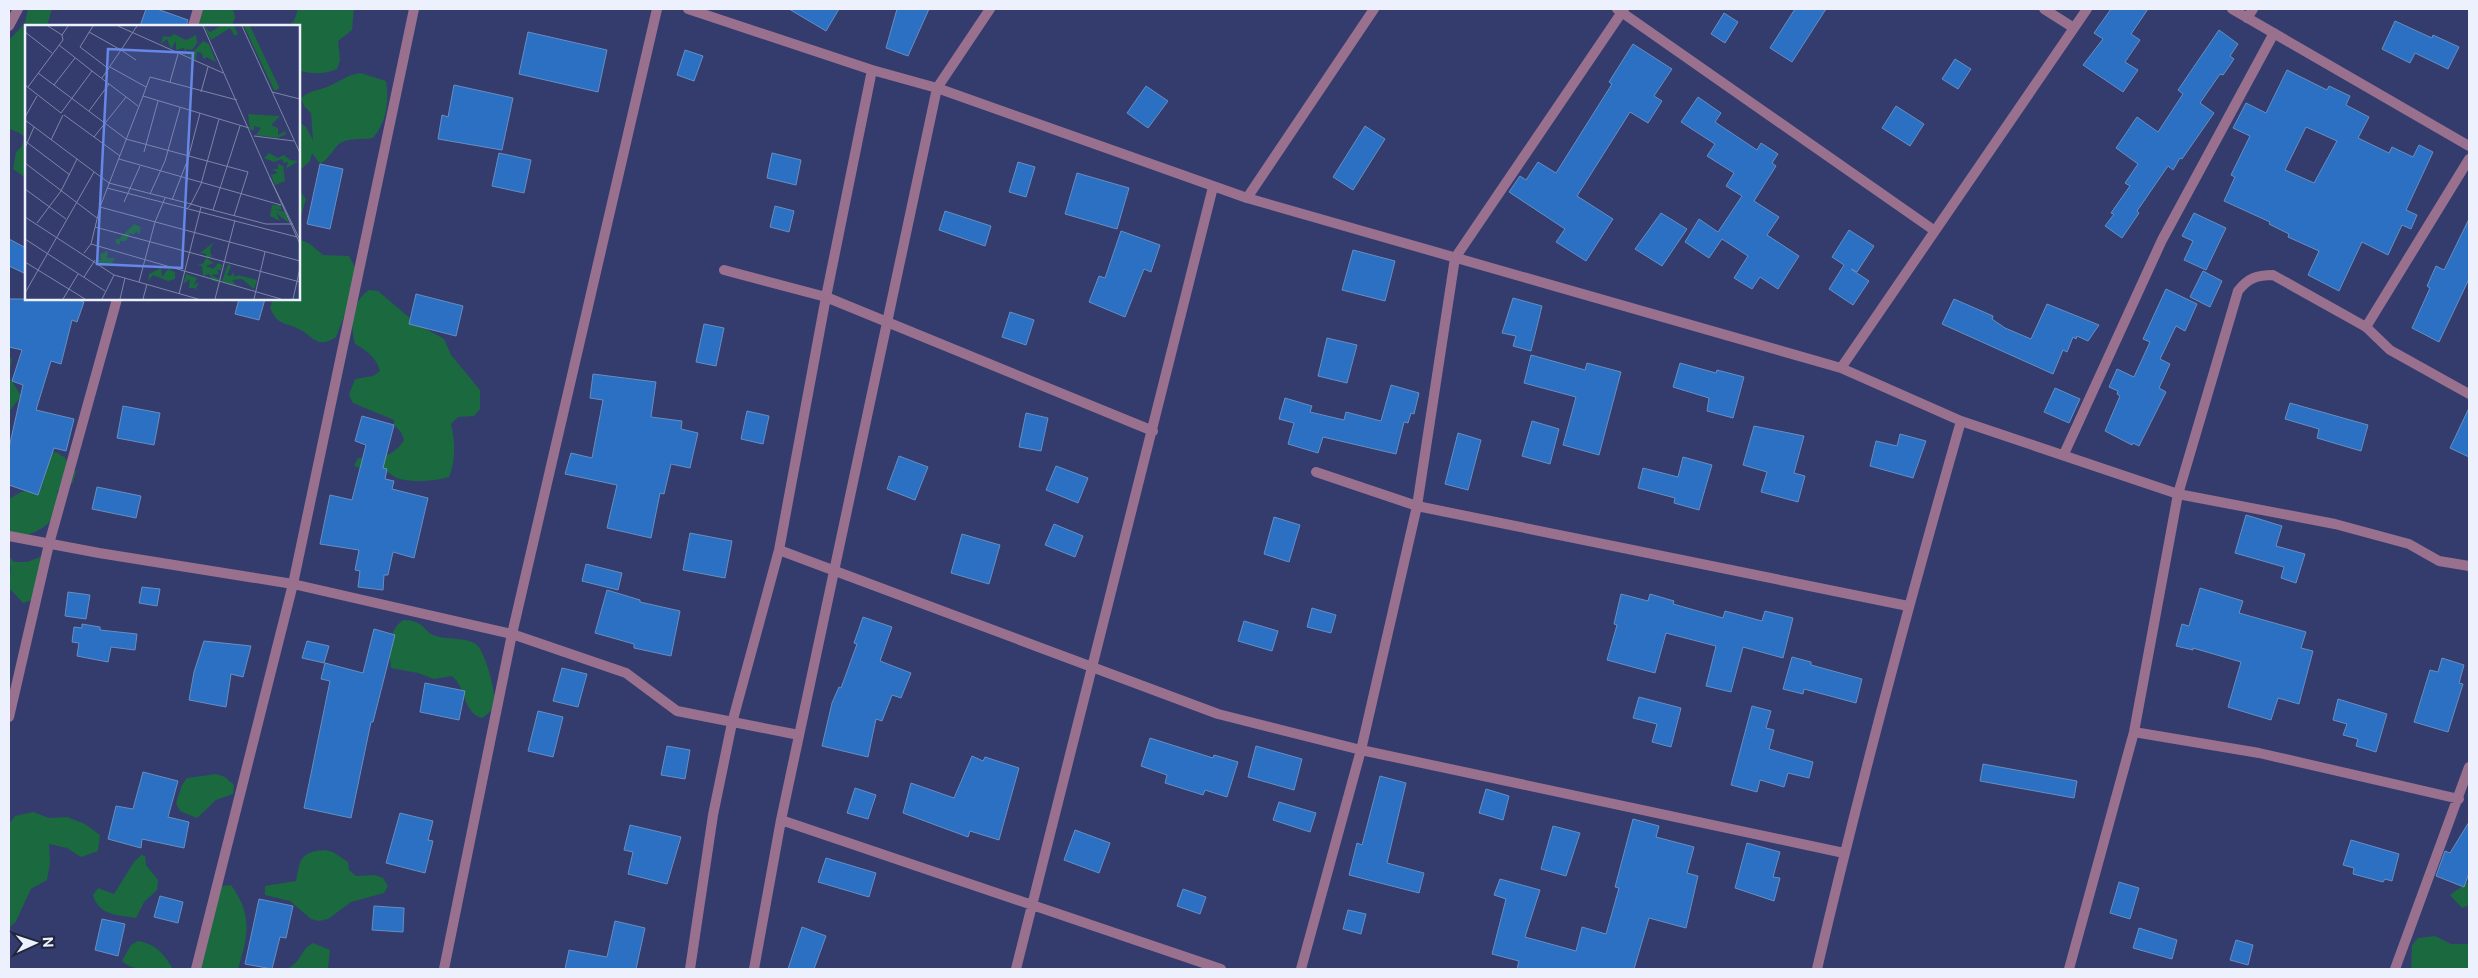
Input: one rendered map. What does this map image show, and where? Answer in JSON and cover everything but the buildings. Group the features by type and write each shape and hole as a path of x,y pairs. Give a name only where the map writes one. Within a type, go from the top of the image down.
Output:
{"street":[{"path":"9,26 18,9"},
{"path":"193,25 198,9"},
{"path":"196,969 293,584 414,9"},
{"path":"444,969 512,634 657,9"},
{"path":"688,9 872,70 937,88 1247,198 1503,273 1841,368 1961,422 2064,454 2178,494 2335,524 2409,544 2439,561 2469,566"},
{"path":"754,969 781,820 937,88 990,9"},
{"path":"1247,198 1374,9"},
{"path":"2044,9 2074,28"},
{"path":"1841,368 2087,9"},
{"path":"2232,9 2469,146"},
{"path":"2247,18 2253,9"},
{"path":"1301,969 1361,750 1417,506 1455,258 1620,10 1935,231"},
{"path":"2064,454 2162,240 2274,33"},
{"path":"690,969 713,815 732,723 779,550 826,297 872,70"},
{"path":"2366,328 2469,159"},
{"path":"1016,969 1213,187"},
{"path":"724,270 826,297 1152,431"},
{"path":"2069,969 2134,732 2178,494 2238,291 2246,279 2262,274 2273,275 2366,328 2390,350 2469,394"},
{"path":"9,717 49,544 117,300"},
{"path":"1817,969 1844,853 1908,606 1961,422"},
{"path":"1316,472 1417,506 1908,606"},
{"path":"9,536 293,584 512,634 626,673 649,693 677,711 799,735"},
{"path":"779,550 835,569 1218,714 1361,750 1844,853"},
{"path":"2134,732 2259,753 2459,799"},
{"path":"2396,969 2469,767"},
{"path":"781,820 1221,969"}],"green space":[{"path":"28,9 52,9 47,25 25,25 25,137 9,129 9,40 25,23"},
{"path":"203,9 233,9 235,17 232,25 197,25"},
{"path":"298,9 354,9 352,30 338,41 340,60 337,69 318,73 300,70 300,25 288,25 294,21"},
{"path":"360,73 386,81 386,111 378,132 373,138 349,140 340,143 320,164 312,153 310,161 300,170 300,123 306,127 313,140 311,113 304,106 301,98 304,95"},
{"path":"25,137 25,177 13,169 16,152 22,146"},
{"path":"300,191 306,199 300,220"},
{"path":"300,239 310,244 323,255 349,256 360,276 336,337 329,341 319,342 303,331 281,322 270,308 273,300 300,300"},
{"path":"369,290 378,291 417,324 444,339 451,355 480,390 480,409 474,416 458,417 451,424 454,451 449,477 408,481 395,477 381,467 363,469 354,466 358,458 372,458 390,454 404,440 401,432 394,425 394,420 353,403 349,395 355,379 373,376 380,371 371,355 355,344 353,337 352,322 355,307"},
{"path":"9,356 12,359 9,376"},
{"path":"9,376 21,396 9,412"},
{"path":"56,452 64,457 76,472 73,482 67,489 58,490 58,505 46,526 24,536 9,539 9,499 21,492 41,489 47,468 44,455"},
{"path":"9,556 14,562 27,562 43,556 32,600 23,603 9,588 11,567 9,565"},
{"path":"403,620 416,622 436,636 473,642 477,645 487,664 494,692 493,708 488,713 482,718 471,711 457,681 452,676 434,679 418,673 391,668 390,642 394,630"},
{"path":"216,774 225,777 234,785 233,794 216,800 197,818 180,811 176,803 182,785 187,778"},
{"path":"33,812 49,818 67,817 85,824 100,835 98,851 81,857 67,848 49,844 50,862 47,880 31,889 15,923 9,927 9,824 15,816"},
{"path":"324,850 333,852 348,862 349,870 356,876 375,875 383,878 388,886 384,893 351,902 328,919 319,921 311,919 290,901 265,895 265,886 296,881 302,858 310,853"},
{"path":"141,855 145,856 146,865 158,880 157,890 144,902 136,918 104,911 93,895 98,888 114,894 134,862"},
{"path":"2469,881 2469,905 2462,908 2450,895"},
{"path":"231,885 243,906 247,926 238,969 199,969 221,886"},
{"path":"2435,936 2451,944 2469,944 2469,969 2411,969 2412,945 2418,938"},
{"path":"138,941 155,947 173,969 140,969 127,965 122,961 131,945"},
{"path":"313,943 330,950 328,969 285,969 294,964 305,949"}]}
